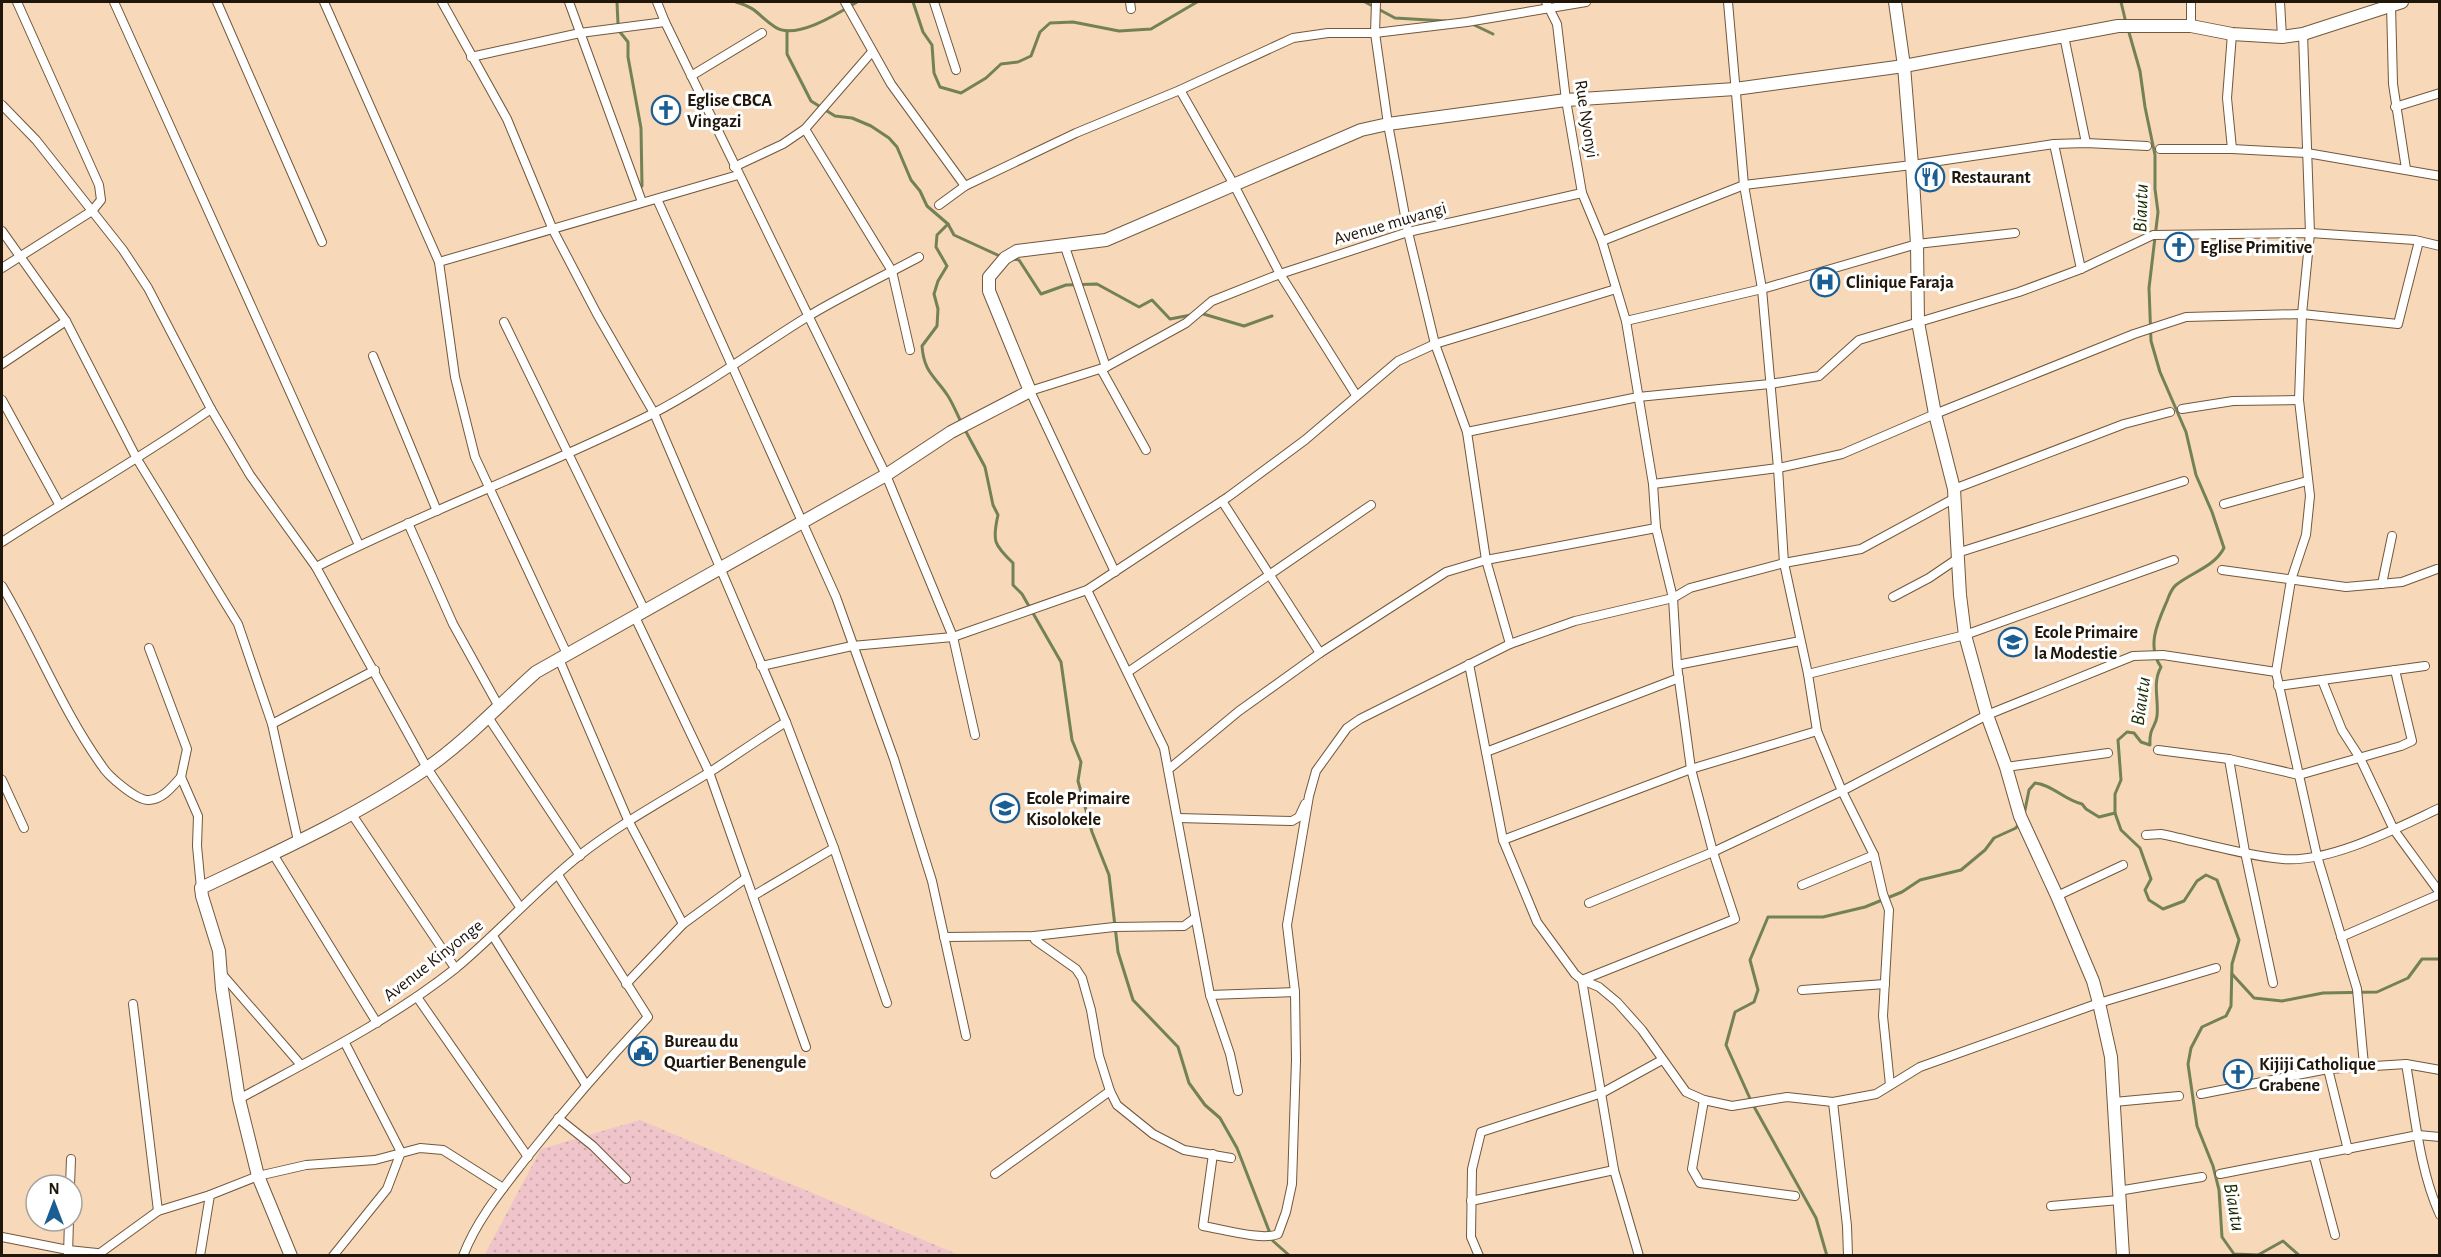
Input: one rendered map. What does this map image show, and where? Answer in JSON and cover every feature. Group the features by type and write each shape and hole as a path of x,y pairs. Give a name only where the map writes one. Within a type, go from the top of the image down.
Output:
{"street":[{"path":"2,268 92,211 101,200 99,185 16,2"},
{"path":"114,2 359,545"},
{"path":"217,2 322,242"},
{"path":"324,2 439,262 455,377 475,457 563,656 628,819 683,924"},
{"path":"442,2 507,119 553,230 597,314 654,412 786,722 834,848 887,1003"},
{"path":"569,2 642,202"},
{"path":"657,2 736,171 886,476 953,637 975,735"},
{"path":"845,2 891,84 965,186"},
{"path":"934,2 956,70"},
{"path":"939,205 965,186 1076,133 1180,90 1293,38 1328,33 1375,33 1467,22 1547,4 1586,2"},
{"path":"1728,2 1744,185 1761,289 1778,468 1784,563 1808,674 1817,731 1842,791 1874,855 1889,910 1883,1016 1890,1084"},
{"path":"1896,2 1912,165 1917,244 1918,322 1935,414 1954,493 1957,556 1965,634 1987,715 2006,767 2022,822 2057,896 2093,981 2099,1003 2110,1057 2123,1256"},
{"path":"2191,2 2192,26"},
{"path":"2280,2 2282,37"},
{"path":"1115,572 1030,391 989,291 989,277 1005,258 1017,251 1065,247 1106,240 1233,183 1361,130 1388,124 1566,100 1735,89 1904,66 2118,26 2192,26 2232,34 2282,37 2303,34 2376,6 2397,3 2395,107 2406,169"},
{"name":"Rue Nyonyi","path":"1547,4 1557,24 1566,100 1582,193 1602,241 1626,321 1653,484 1656,528 1673,598 1677,665 1691,769 1713,852 1735,919 1582,980"},
{"path":"1377,6 1375,33 1388,124 1408,232 1435,344 1467,432 1485,560 1510,644"},
{"path":"471,57 580,33 665,22"},
{"path":"691,76 762,33"},
{"path":"2232,34 2227,98 2232,149"},
{"path":"2303,34 2310,233 2302,314 2299,400 2310,496 2306,535 2290,580 2276,672 2317,856 2357,989 2364,1065"},
{"path":"2064,36 2086,143"},
{"path":"439,262 657,199 736,171 805,129 872,53"},
{"path":"1180,90 1233,183 1280,274 1356,394"},
{"path":"2395,107 2439,93"},
{"path":"2,105 36,140 92,211 148,288 211,409 250,475 316,567 375,670 427,768 520,908"},
{"path":"805,129 892,271 910,350"},
{"path":"2054,144 2081,269"},
{"path":"1602,241 1744,185 1912,165 2054,144 2147,146"},
{"path":"2160,149 2232,149 2307,153 2439,176"},
{"name":"Avenue muvangi","path":"1030,391 1104,368 1186,322 1212,301 1280,274 1408,232 1582,193"},
{"path":"657,199 734,365 836,597 894,759 932,881 966,1035"},
{"path":"2,231 66,321 138,459 238,624 272,724 298,841"},
{"path":"1626,321 1761,289 1917,244 2015,233"},
{"path":"1467,432 1638,397 1770,384 1819,376 1859,340 2019,292 2081,269 2157,234 2310,233 2419,241 2439,246"},
{"path":"1653,484 1778,468 1842,454 2134,334 2186,317 2302,314 2398,324 2419,241"},
{"path":"1065,247 1104,368 1146,450"},
{"path":"316,567 359,545 568,453 654,412 734,365 808,316 919,257"},
{"path":"761,666 852,646 953,637 1087,590 1222,501 1305,440 1356,394 1398,361 1435,344 1616,289"},
{"path":"2,364 66,321"},
{"path":"504,322 568,453 709,772 806,1047"},
{"path":"374,356 437,511"},
{"path":"201,888 351,813 427,768 488,717 498,705 536,672 639,612 722,569 886,476 962,426 1030,391"},
{"path":"2,400 59,504"},
{"path":"2182,409 2233,401 2299,400"},
{"path":"2,542 59,504 138,459 211,409"},
{"path":"1213,1154 1203,1226 1258,1236 1271,1237 1278,1234 1292,1184 1296,1059 1295,992 1287,925 1309,796 1316,771 1347,728 1360,719 1510,644 1575,621 1673,598 1690,588 1784,563 1861,549 1954,493 2124,424 2170,412"},
{"path":"1893,597 1929,578 1957,556 2184,481"},
{"path":"2224,504 2307,481"},
{"path":"1222,501 1320,652"},
{"path":"1128,672 1371,505"},
{"path":"408,523 453,624 498,705"},
{"path":"1169,769 1239,711 1320,652 1446,572 1485,560 1656,528"},
{"path":"2382,584 2392,536"},
{"path":"1808,674 1965,634 2174,560"},
{"path":"2222,570 2346,587 2402,582 2437,569"},
{"path":"2,586 63,703 103,769 138,799 149,801 168,792 180,777 186,748 149,648"},
{"path":"1087,590 1164,748 1210,995 1230,1054 1238,1090"},
{"path":"1677,665 1800,641"},
{"path":"1589,903 1713,852 1842,791 1987,715 2133,656 2163,655 2276,672"},
{"path":"1469,664 1503,840 1537,922 1575,974 1582,980 1599,987 1617,1002 1642,1030 1686,1092 1704,1100 1732,1106 1787,1097 1833,1102 1876,1094 1920,1067 2099,1003 2216,968"},
{"path":"2278,686 2425,666"},
{"path":"272,724 375,670"},
{"path":"2158,750 2229,759 2299,775 2401,746 2412,741 2395,670"},
{"path":"1486,752 1679,678"},
{"path":"2322,680 2342,730 2360,758 2394,830 2439,894 2341,937"},
{"path":"488,717 580,856"},
{"name":"Avenue Kinyonge","path":"239,1100 345,1043 417,997 493,936 520,908 580,856 628,819 709,772 786,722"},
{"path":"1503,840 1691,769 1817,731"},
{"path":"2006,767 2108,753"},
{"path":"2229,759 2245,852 2273,983"},
{"path":"180,777 198,816 197,846 201,896 219,951 239,1100 258,1176 291,1256"},
{"path":"2,780 24,828"},
{"path":"1178,818 1292,821 1299,817 1309,796"},
{"path":"2146,835 2162,834 2284,860 2317,856 2394,830 2439,808"},
{"path":"351,813 455,968"},
{"path":"753,896 834,848"},
{"path":"273,854 377,1023"},
{"path":"1802,885 1874,855"},
{"path":"2057,896 2123,865"},
{"path":"463,1256 469,1241 503,1188 558,1118 648,1017 558,875"},
{"path":"626,984 683,924 746,878"},
{"path":"944,937 1034,936 1114,927 1184,926 1195,918"},
{"path":"493,936 586,1085"},
{"path":"1034,936 1035,940 1076,969 1082,978 1091,1010 1094,1038 1110,1091 1117,1105 1153,1134 1184,1150 1231,1158"},
{"path":"221,972 301,1065"},
{"path":"1582,980 1614,1170 1639,1256"},
{"path":"1802,990 1885,984"},
{"path":"1210,995 1295,992"},
{"path":"417,997 528,1157"},
{"path":"133,1004 158,1211"},
{"path":"333,1256 387,1189 401,1152 345,1043"},
{"path":"1479,1256 1471,1238 1471,1201 1472,1169 1481,1132 1602,1093 1662,1060"},
{"path":"2406,1064 2418,1135 2439,1215"},
{"path":"2201,1094 2328,1069 2364,1065 2406,1064 2439,1070"},
{"path":"2328,1069 2348,1150"},
{"path":"994,1174 1110,1091"},
{"path":"2114,1102 2179,1096"},
{"path":"1704,1100 1692,1169 1700,1183 1795,1196"},
{"path":"1833,1102 1847,1226 1848,1256"},
{"path":"558,1118 593,1146 626,1179"},
{"path":"2220,1174 2418,1135 2439,1137"},
{"path":"2,1237 68,1253 97,1254 158,1211 210,1195 258,1176 306,1165 375,1160 420,1148 443,1150 503,1188"},
{"path":"2314,1156 2335,1234"},
{"path":"70,1173 71,1159"},
{"path":"1471,1201 1614,1170"},
{"path":"2051,1206 2119,1196 2202,1177"},
{"path":"200,1256 210,1195"},
{"path":"68,1253 69,1233"}],"shaded area":[{"path":"640,1120 959,1255 484,1256 541,1149"}],"waterway":[{"path":"617,2 618,24"},
{"name":"Biautu","path":"736,2 754,10 775,27 794,31 817,24 857,2"},
{"name":"Biautu","path":"913,2 923,32 932,45 934,73 940,87 961,93 986,78 1001,64 1018,62 1031,56 1040,32 1050,23 1073,22 1119,31 1151,29 1197,2"},
{"path":"1365,2 1395,18 1446,21"},
{"name":"Biautu","path":"2121,2 2126,23"},
{"path":"1470,23 1493,34"},
{"name":"Biautu","path":"2128,29 2140,71 2155,155 2158,212 2149,288 2151,341 2160,372 2186,432 2196,475 2224,548 2209,565 2174,587 2160,617 2154,642 2154,651 2161,667 2156,685 2156,720 2150,745 2141,742 2134,733 2127,732 2118,740 2121,780 2115,794 2115,813 2121,830 2140,848 2151,879 2145,890 2149,900 2163,909 2184,901 2197,881 2206,875 2217,880 2239,940 2232,964 2231,1006 2226,1016 2202,1027 2191,1048 2188,1064 2197,1126 2213,1166 2219,1190 2222,1237 2234,1254 2258,1255 2283,1241 2300,1256"},
{"path":"620,32 628,42 628,57 641,128 642,186"},
{"path":"787,32 787,54 811,101 835,116 852,118 871,126 889,138 897,147 911,180 920,191 927,206 948,224 937,235 936,247 947,266 938,281 934,294 938,309 937,326 922,346 925,362 931,374 948,396 961,422"},
{"path":"948,224 954,235 1002,257"},
{"path":"1012,259 1019,260 1041,294 1066,285 1097,284 1139,307 1152,300 1170,319 1191,315"},
{"path":"1200,313 1244,326 1272,316"},
{"path":"964,428 985,467 993,505 998,515 995,531 996,542 1013,563 1013,585 1022,594 1061,662 1072,740 1081,762 1078,781 1092,832 1109,875 1118,952 1133,1000 1178,1047 1189,1083 1205,1105 1220,1118 1237,1148 1273,1241 1290,1256"},
{"path":"2024,815 2029,790 2035,783 2082,804 2099,817 2115,813"},
{"path":"1827,1256 1816,1218 1752,1103 1726,1045 1735,1012 1754,1002 1758,990 1750,960 1768,917 1823,917 1865,907 1902,892 1920,880 1961,870 1985,850 1994,838 2016,828 2019,823"},
{"path":"2232,974 2254,998 2282,1001 2323,993 2377,992 2408,978 2422,959 2440,959"}],"place":[{"name":"Eglise CBCA Vingazi","path":"666,110"},
{"name":"Restaurant","path":"1930,177"},
{"name":"Eglise Primitive","path":"2179,247"},
{"name":"Clinique Faraja","path":"1825,282"},
{"name":"Ecole Primaire la Modestie","path":"2013,642"},
{"name":"Ecole Primaire Kisolokele","path":"1005,808"},
{"name":"Bureau du Quartier Benengule","path":"643,1051"},
{"name":"Kijiji Catholique Grabene","path":"2238,1074"}]}
